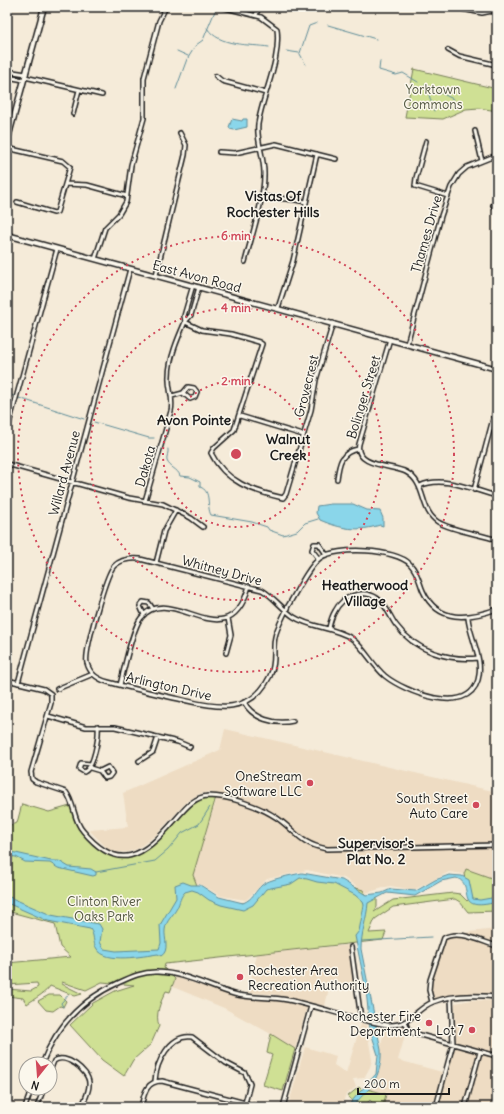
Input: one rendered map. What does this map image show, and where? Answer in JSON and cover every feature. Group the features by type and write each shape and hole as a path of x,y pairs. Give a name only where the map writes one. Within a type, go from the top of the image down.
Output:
{"main road":[{"path":"7,142 44,7"},
{"name":"East Avon Road","path":"7,235 497,369"}],"street":[{"path":"95,259 105,228 124,208 131,165 144,118 144,78 159,21 166,7"},
{"path":"222,7 256,15 273,24 277,29 278,35 276,52 258,123 264,175 261,196 245,262"},
{"path":"256,15 259,7"},
{"path":"452,7 482,13 497,10"},
{"path":"448,50 459,56 497,65"},
{"path":"7,71 25,77 102,96"},
{"path":"216,76 222,81 266,93"},
{"path":"7,77 25,77"},
{"path":"72,114 79,90"},
{"path":"475,131 482,161"},
{"path":"156,275 185,155 186,145 180,133"},
{"path":"426,141 415,186 448,196"},
{"path":"219,152 235,153 276,144 336,159"},
{"path":"7,148 67,162 70,171 57,212 17,202"},
{"path":"278,308 293,261 317,154"},
{"name":"Thames Drive","path":"407,344 448,196 459,174 466,168 497,155"},
{"path":"66,184 92,186 127,196"},
{"path":"261,196 274,199 296,199 306,202"},
{"path":"493,206 497,208"},
{"path":"7,432 57,249"},
{"name":"Willard Avenue","path":"18,683 130,268"},
{"name":"Dakota","path":"185,322 184,316 193,285"},
{"name":"Dakota","path":"145,501 171,411 172,396 169,381 169,370 185,322 191,315 199,287"},
{"path":"185,322 202,330 230,334 262,344 240,416 303,435"},
{"name":"Grovecrest","path":"240,416 232,434 214,448 211,453 232,480 242,485 283,498 286,494 311,410 316,380 333,324"},
{"name":"Bolinger Street","path":"390,339 358,449 364,459 406,472 414,478 420,486"},
{"path":"172,396 183,393 188,387 194,388 196,392 195,397 190,399 183,393"},
{"path":"474,490 497,404"},
{"path":"337,479 342,457 348,451 358,449"},
{"path":"7,464 145,501 162,504 191,518 203,527"},
{"path":"497,496 437,481 420,486 426,510 436,521 497,540"},
{"path":"156,563 164,531 176,510"},
{"path":"319,559 312,550 314,544 319,544 326,554"},
{"name":"Arlington Drive","path":"92,674 103,681 218,708 244,702 259,692 271,675 275,658 274,638 286,610 319,559 326,554 340,551 387,553 398,556 407,561 414,569 424,592 435,607 451,616 468,618 497,609"},
{"name":"Whitney Drive","path":"92,674 86,662 86,652 110,572 119,562 128,559 140,559 249,586 269,593 286,610 301,620 329,628 352,639 379,670 390,680 407,688 443,700 454,700 472,691 478,680 480,666 468,618"},
{"path":"120,685 136,628 144,615 153,609 164,608 218,620 228,618 242,607 249,586"},
{"path":"329,628 335,611 342,601 355,595 371,595 380,600 403,634 425,649 446,657 478,658"},
{"path":"144,615 140,606 143,602 149,603 153,609"},
{"path":"226,653 231,635 228,618"},
{"path":"57,689 92,674"},
{"path":"7,680 44,689 49,692 52,698 31,772 32,779 36,782 66,792 82,830 103,851 119,857 133,855 149,846 162,835 190,804 208,796 230,800 254,807 276,818 303,841 327,849 497,845"},
{"path":"244,702 250,711 260,717 282,722 293,722"},
{"path":"48,716 82,726 110,726 178,742 190,747"},
{"path":"98,726 98,738 91,766 100,771"},
{"path":"139,761 153,752 158,737"},
{"path":"432,1002 429,990 430,980 444,938 451,935 458,935 497,946"},
{"path":"351,947 361,1019"},
{"path":"45,1056 49,1045 61,1026 91,997 140,974 158,972 174,974 234,994 278,998 388,1025 405,1022 432,1002 451,998 475,996 497,997"},
{"path":"436,1107 453,1044 451,998"},
{"path":"283,1107 311,1006"},
{"path":"405,1022 408,1029 412,1033 497,1056"},
{"path":"140,1107 146,1089 156,1081 161,1060 165,1054 178,1040 192,1038 226,1063 245,1073 250,1084 245,1103"},
{"path":"465,1107 480,1052"},
{"path":"58,1059 70,1060 86,1075 90,1084 82,1107"},
{"path":"156,1081 166,1082 261,1107"},
{"path":"25,1107 29,1096"},
{"path":"37,1107 41,1096"}],"shaded area":[{"path":"225,729 497,792 497,880 466,869 464,874 449,872 414,890 390,886 366,893 344,878 307,870 267,879 246,900 221,896 200,884 195,883 193,874 218,794 208,792 199,794 187,801 157,834 137,849 128,852 109,850 89,830 128,827 123,793 220,750"},
{"path":"497,929 497,995 455,994 435,998 432,993 432,980 445,938 470,932"},
{"path":"348,945 355,986 330,983 325,1006 272,994 248,993 257,954"},
{"path":"175,977 237,997 279,1000 307,1007 295,1049 224,1008 173,987"},
{"path":"472,1000 497,1001 497,1107 439,1107 456,1040 455,1003"},
{"path":"361,1024 366,1025 372,1060 364,1078 353,1079 356,1087 345,1096 342,1107 288,1107 305,1047 336,1056 334,1065 346,1073"},
{"path":"403,1025 406,1032 398,1060 442,1072 433,1107 383,1107 386,1094 369,1089 377,1077 381,1062 381,1047 384,1030"}],"green space":[{"name":"Yorktown Commons","path":"414,69 497,89 497,111 479,108 466,109 443,119 405,117"},
{"name":"Clinton River Oaks Park","path":"203,797 216,797 193,875 198,888 227,902 245,903 258,894 262,888 299,876 363,890 366,896 377,895 377,907 374,912 393,900 453,893 460,894 467,901 469,899 464,874 466,869 497,880 497,911 468,912 460,902 455,899 393,907 375,919 369,933 386,932 383,940 165,964 164,968 175,979 170,992 166,991 160,1004 158,1013 159,1026 151,1044 133,1060 124,1076 102,1060 70,1025 93,1003 115,991 134,985 102,982 86,990 62,982 62,984 82,994 75,996 50,986 27,1004 23,998 7,996 7,989 31,991 38,987 37,983 7,985 7,963 71,957 60,947 55,924 7,911 7,826 17,823 22,804 49,812 70,806 78,822 97,843 111,854 123,857 135,854 146,848 177,816"},
{"path":"49,995 60,995 66,1001 63,1007 60,1006 53,1011 46,1010 38,1001"},
{"path":"271,1034 295,1049 283,1091 263,1085 272,1055 267,1053"},
{"path":"359,1087 364,1092 367,1089 386,1094 383,1107 376,1107 370,1100 363,1107 358,1107 348,1096"}],"water":[{"path":"232,119 242,121 243,119 247,119 247,127 234,130 230,129 229,127"},
{"path":"331,504 353,504 367,510 380,511 383,518 383,526 380,525 357,529 335,526 320,520 316,513 317,506"},
{"path":"7,851 51,861 59,861 69,867 91,869 96,872 96,875 93,876 58,868 50,863 25,862 16,857 7,856"},
{"path":"302,873 342,880 366,895 382,893 391,889 416,891 435,880 449,875 462,876 469,880 473,899 480,900 497,897 497,902 483,905 474,904 469,901 462,881 456,878 441,881 415,896 387,893 368,903 361,949 381,1050 381,1060 379,1071 375,1080 369,1089 359,1099 355,1107 350,1107 351,1102 376,1074 378,1055 370,1029 366,990 355,936 359,931 364,905 363,902 355,895 334,884 300,878 291,884 266,889 253,905 243,910 221,905 192,890 183,894 177,908 167,923 165,930 166,948 164,954 161,956 158,954 125,958 116,958 102,954 94,944 90,929 48,921 7,903 7,896 51,915 99,924 102,929 100,942 104,949 116,951 159,949 161,943 160,925 176,898 175,885 183,882 191,885 200,885 219,897 243,903 254,895 265,883"}],"waterway":[{"path":"188,58 196,45 203,40 215,11"},
{"path":"300,53 309,26 317,23"},
{"path":"328,25 376,39"},
{"path":"207,28 219,39 227,42 269,47"},
{"path":"177,51 188,56"},
{"path":"286,51 299,53"},
{"path":"300,54 306,65"},
{"path":"176,89 187,59"},
{"path":"380,61 379,70 396,75 403,73 418,82"},
{"path":"425,85 453,99"},
{"path":"426,85 434,111"},
{"path":"7,394 14,396"},
{"path":"19,398 84,419"},
{"path":"94,422 149,438 154,438"},
{"path":"168,449 167,461 180,476 190,477 200,482 200,487 206,492 211,515 252,522 283,535 297,531 305,523 318,519"},
{"path":"96,872 155,861 168,850 182,833 199,824 210,807"},
{"path":"362,941 431,937"},
{"path":"63,1007 61,1003 70,993"}],"place":[{"name":"OneStream Software LLC","path":"310,783"},
{"name":"South Street Auto Care","path":"476,805"},
{"name":"Rochester Area Recreation Authority","path":"240,977"},
{"name":"Rochester Fire Department","path":"429,1023"},
{"name":"Lot 7","path":"472,1030"}],"district":[{"name":"Vistas Of Rochester Hills","path":"273,204"},
{"name":"Avon Pointe","path":"194,420"},
{"name":"Walnut Creek","path":"288,448"},
{"name":"Heatherwood Village","path":"365,594"},
{"name":"Supervisor's Plat No. 2","path":"376,852"}]}
